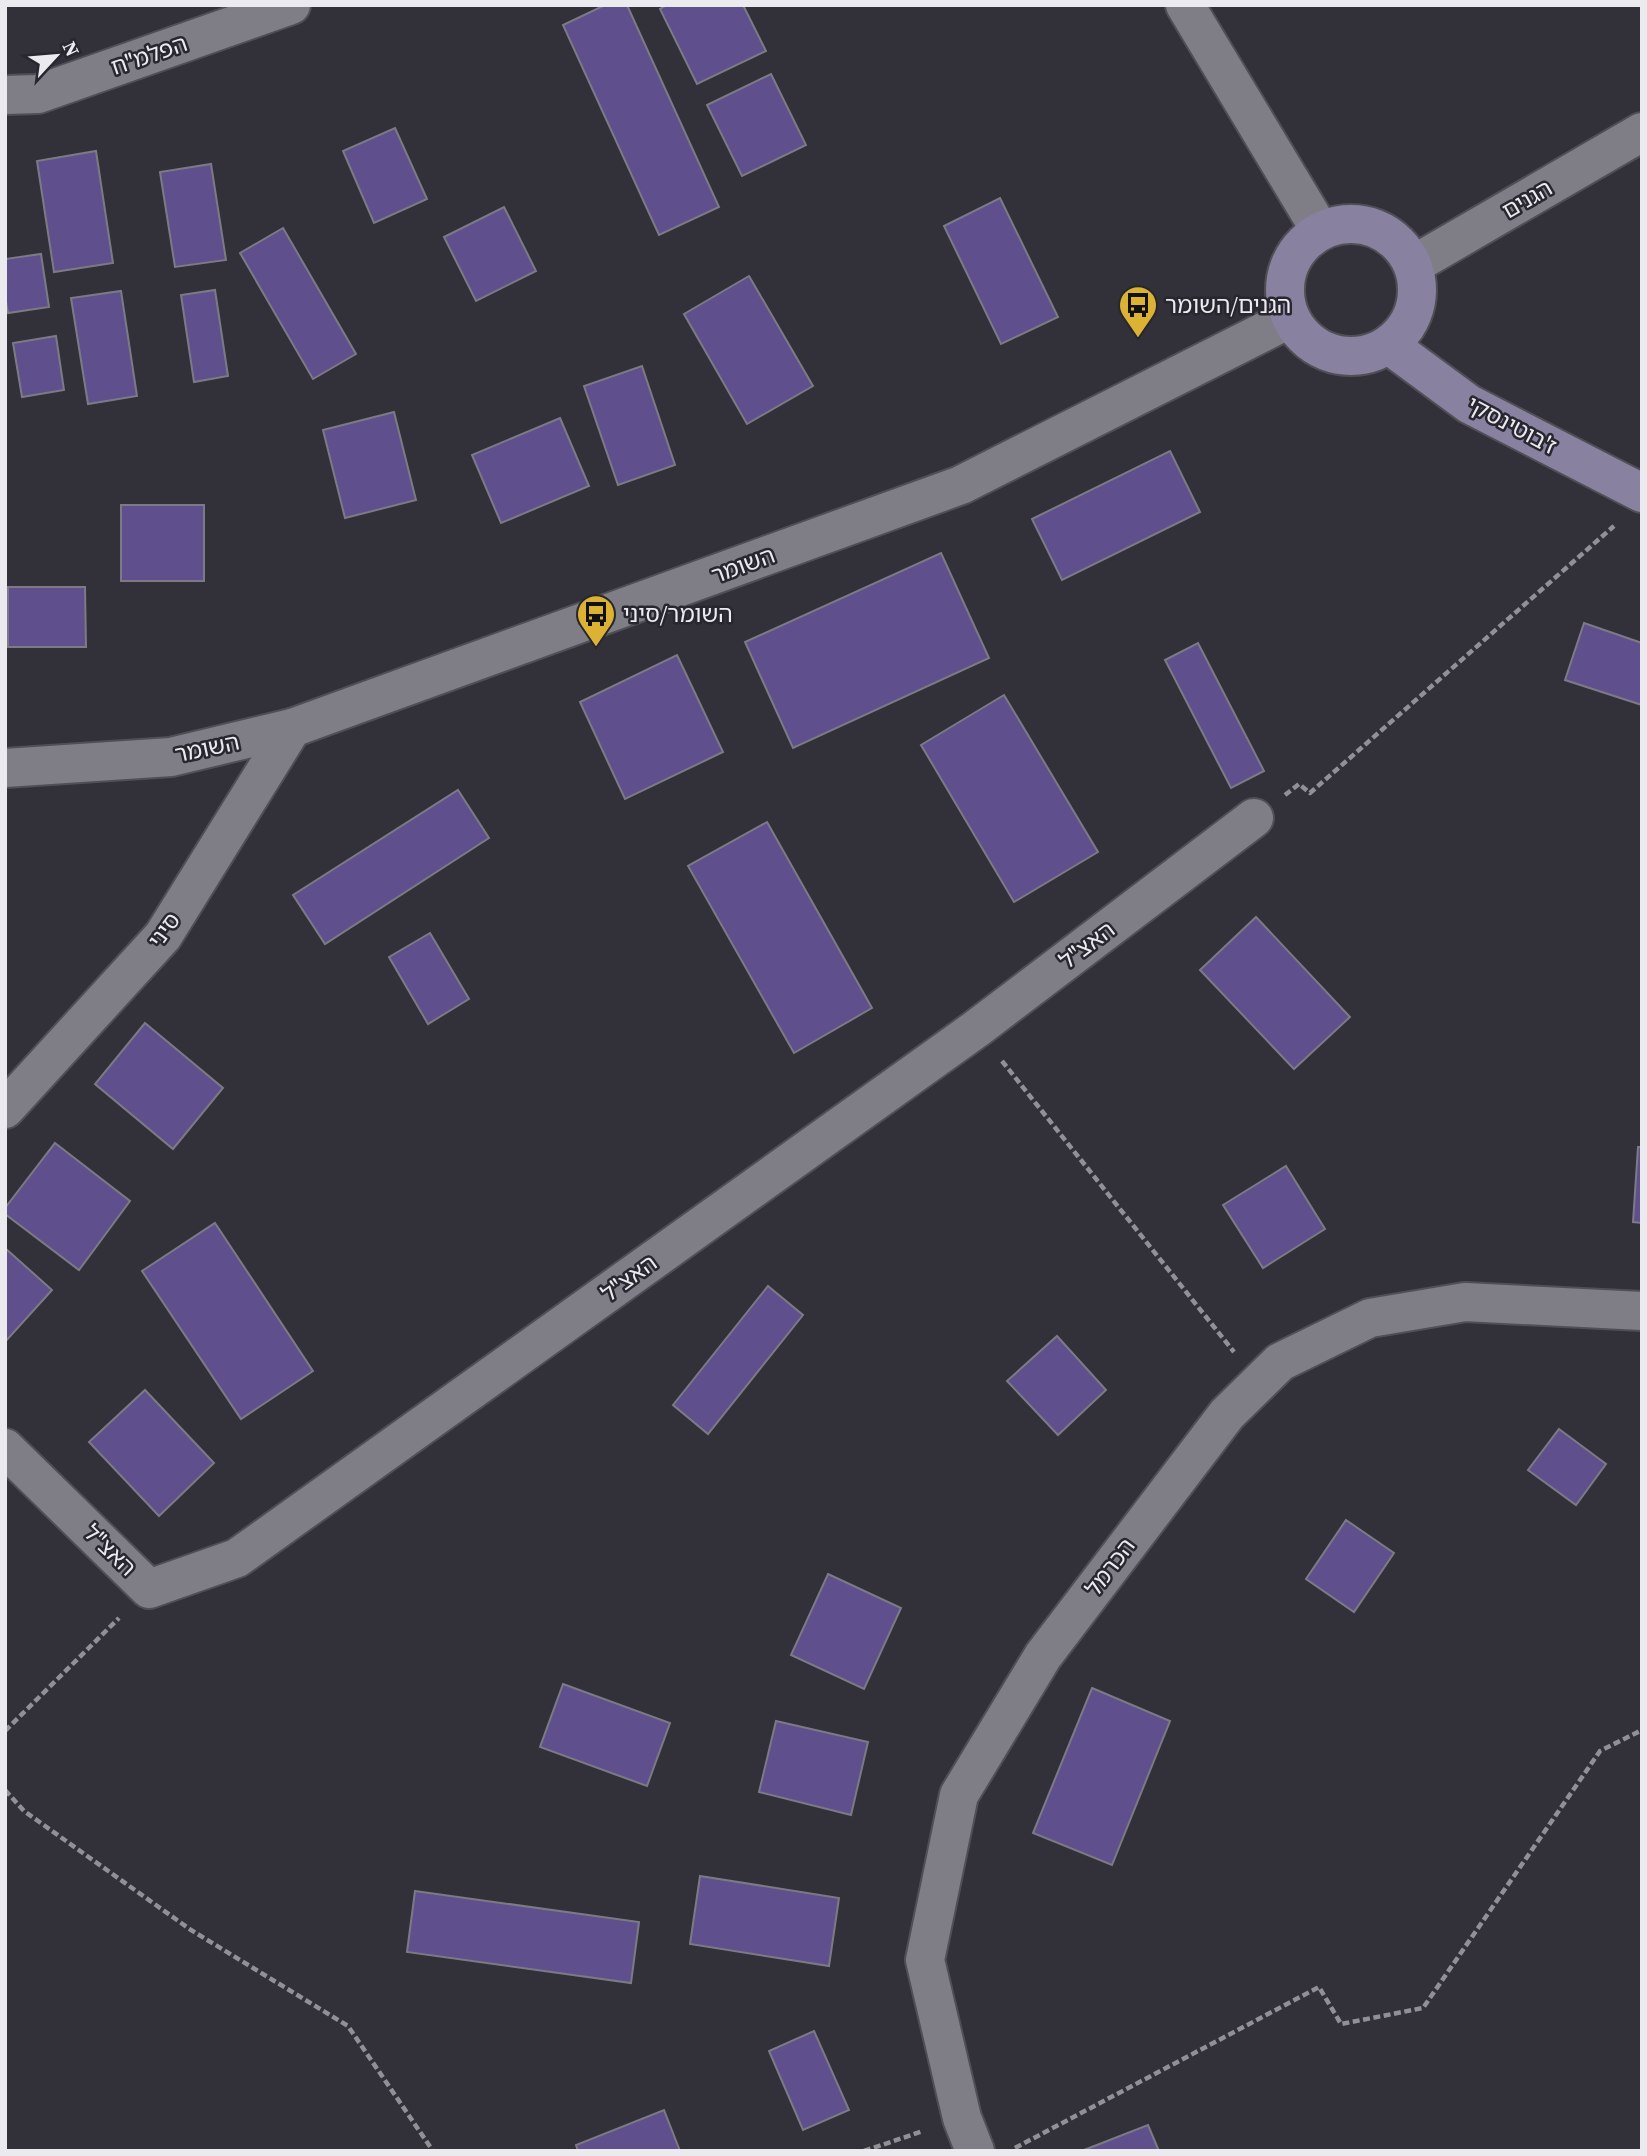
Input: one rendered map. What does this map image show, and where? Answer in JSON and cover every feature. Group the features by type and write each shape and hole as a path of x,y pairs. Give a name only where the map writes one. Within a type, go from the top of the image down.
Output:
{"street":[{"name":"הפלמ\"ח","path":"5,95 38,93 291,5"},
{"path":"1185,5 1321,230"},
{"name":"הגנים","path":"1413,265 1642,132"},
{"path":"1342,223 1364,224 1384,232 1401,246 1413,265 1417,287 1415,308 1406,328 1389,345 1371,354 1349,357 1327,352 1308,342 1291,318 1285,304 1284,282 1290,261 1303,242 1321,230 1342,223"},
{"name":"השומר","path":"5,768 171,757 292,728 961,485 1291,318"},
{"name":"ז'בוטינסקי","path":"1389,345 1469,404 1642,493"},
{"name":"סיני","path":"5,1109 163,936 292,728"},
{"name":"האצ\"ל","path":"5,1448 149,1589 237,1558 976,1029 1254,818"},
{"name":"הכרמל","path":"969,2134 925,1960 959,1795 1043,1656 1227,1415 1280,1362 1370,1318 1465,1303 1642,1311"}],"path":[{"path":"1299,784 1310,793 1607,534 1642,493"},
{"path":"976,1029 1259,1383"},
{"path":"5,1731 149,1589"},
{"path":"1009,2151 1319,1987 1341,2024 1423,2008 1600,1751 1642,1730"},
{"path":"5,1790 24,1811 191,1930 348,2026 433,2151"},
{"path":"864,2151 969,2134"}],"building":[{"path":"605,5 627,5 719,207 659,235 563,25"},
{"path":"667,5 743,5 766,51 697,84 660,9"},
{"path":"771,74 806,145 742,176 707,105"},
{"path":"395,128 427,199 374,223 343,151"},
{"path":"96,151 113,263 54,272 37,161"},
{"path":"211,164 226,260 175,267 160,172"},
{"path":"1000,198 1058,317 1001,344 944,226"},
{"path":"504,207 536,271 476,301 444,237"},
{"path":"283,228 356,354 313,379 240,253"},
{"path":"41,254 49,307 8,313 5,259"},
{"path":"749,276 813,386 747,424 684,314"},
{"path":"215,290 228,376 194,382 181,295"},
{"path":"121,291 137,396 88,404 71,298"},
{"path":"56,336 64,390 22,397 13,343"},
{"path":"642,366 675,465 618,485 584,386"},
{"path":"394,412 416,500 345,518 323,430"},
{"path":"560,418 589,486 501,523 472,455"},
{"path":"1170,451 1200,512 1062,580 1032,519"},
{"path":"121,505 204,505 204,581 121,581"},
{"path":"941,553 989,658 793,748 745,642"},
{"path":"8,587 85,587 86,647 8,647"},
{"path":"1584,623 1642,643 1642,705 1565,680"},
{"path":"1198,643 1264,771 1231,788 1165,660"},
{"path":"677,655 723,752 625,799 580,702"},
{"path":"1004,695 1098,852 1014,902 921,745"},
{"path":"458,790 489,838 325,944 293,895"},
{"path":"767,822 872,1008 794,1053 688,866"},
{"path":"1256,917 1350,1017 1294,1069 1200,970"},
{"path":"430,933 469,999 428,1024 389,957"},
{"path":"145,1023 223,1088 173,1149 95,1084"},
{"path":"55,1143 130,1201 79,1270 5,1214 5,1208"},
{"path":"1638,1147 1642,1147 1642,1223 1633,1222"},
{"path":"1286,1166 1325,1229 1263,1268 1223,1205"},
{"path":"215,1223 313,1371 241,1419 142,1271"},
{"path":"5,1248 52,1290 5,1342"},
{"path":"768,1286 803,1315 708,1434 673,1405"},
{"path":"1057,1336 1106,1390 1058,1435 1007,1381"},
{"path":"145,1390 214,1463 159,1516 89,1442"},
{"path":"1559,1429 1606,1464 1576,1505 1528,1470"},
{"path":"1346,1520 1394,1553 1354,1612 1306,1579"},
{"path":"828,1574 901,1608 864,1689 791,1655"},
{"path":"563,1684 670,1723 647,1786 540,1747"},
{"path":"1092,1688 1170,1721 1112,1865 1033,1833"},
{"path":"776,1721 868,1742 851,1815 759,1792"},
{"path":"700,1876 839,1898 829,1966 690,1944"},
{"path":"415,1891 639,1922 631,1983 407,1952"},
{"path":"814,2031 849,2110 803,2130 769,2051"},
{"path":"664,2110 680,2151 578,2151 576,2145"},
{"path":"1148,2125 1159,2151 1084,2150"}],"place":[{"name":"הגנים/השומר","path":"1138,339"},
{"name":"השומר/סיני","path":"596,648"}]}
